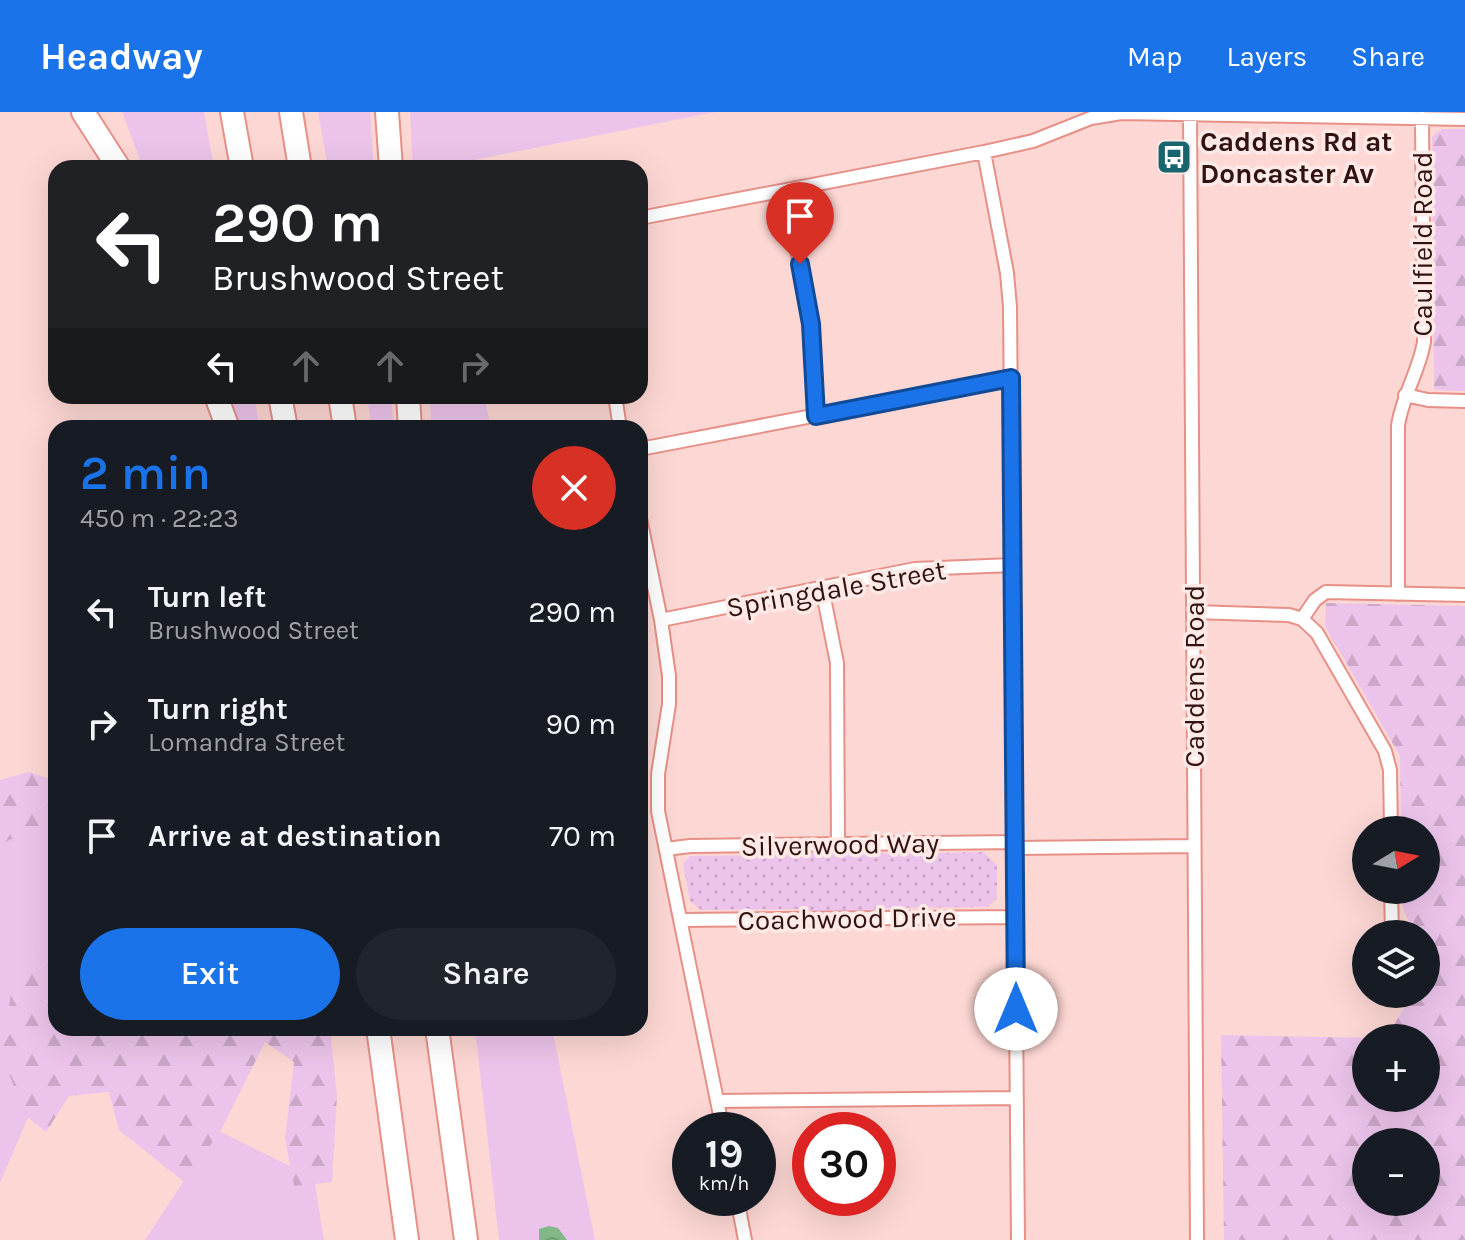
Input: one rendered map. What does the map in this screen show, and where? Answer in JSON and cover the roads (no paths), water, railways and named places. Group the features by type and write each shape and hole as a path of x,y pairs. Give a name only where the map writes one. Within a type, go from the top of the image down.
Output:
{"highway":[{"path":"83,112 114,160"},
{"path":"102,112 117,160"},
{"path":"232,112 241,160"},
{"path":"291,112 299,160"},
{"path":"387,112 390,160"},
{"path":"379,1036 407,1240"},
{"path":"438,1036 466,1240"},
{"path":"451,1036 453,1138"}],"street":[{"path":"648,216 984,152 1033,141 1071,124 1100,116 1131,112 1465,119"},
{"name":"Caddens Road","path":"1190,112 1197,1240"},
{"name":"Caulfield Road","path":"1398,594 1398,426 1405,395 1424,342 1422,118"},
{"path":"984,152 1009,285 1018,1240"},
{"path":"786,190 811,324 816,416"},
{"path":"648,448 1011,378"},
{"path":"1405,395 1428,400 1465,401"},
{"path":"648,557 661,620 670,691 659,756 657,794 720,1112"},
{"name":"Springdale Street","path":"661,620 930,567 1012,565"},
{"path":"822,588 837,663 838,844"},
{"path":"1302,619 1315,600 1326,592 1465,595"},
{"path":"1193,612 1282,614 1302,619 1317,633 1385,751 1390,770 1391,816"},
{"name":"Silverwood Way","path":"666,849 838,844 1194,846"},
{"name":"Coachwood Drive","path":"680,920 1015,917"},
{"path":"718,1101 1017,1098"},
{"path":"740,1216 745,1240"}],"water":[{"path":"549,1226 558,1228 567,1240 539,1240 539,1229"}],"place":[{"name":"Caddens Rd at Doncaster Av","path":"1174,157"}]}
